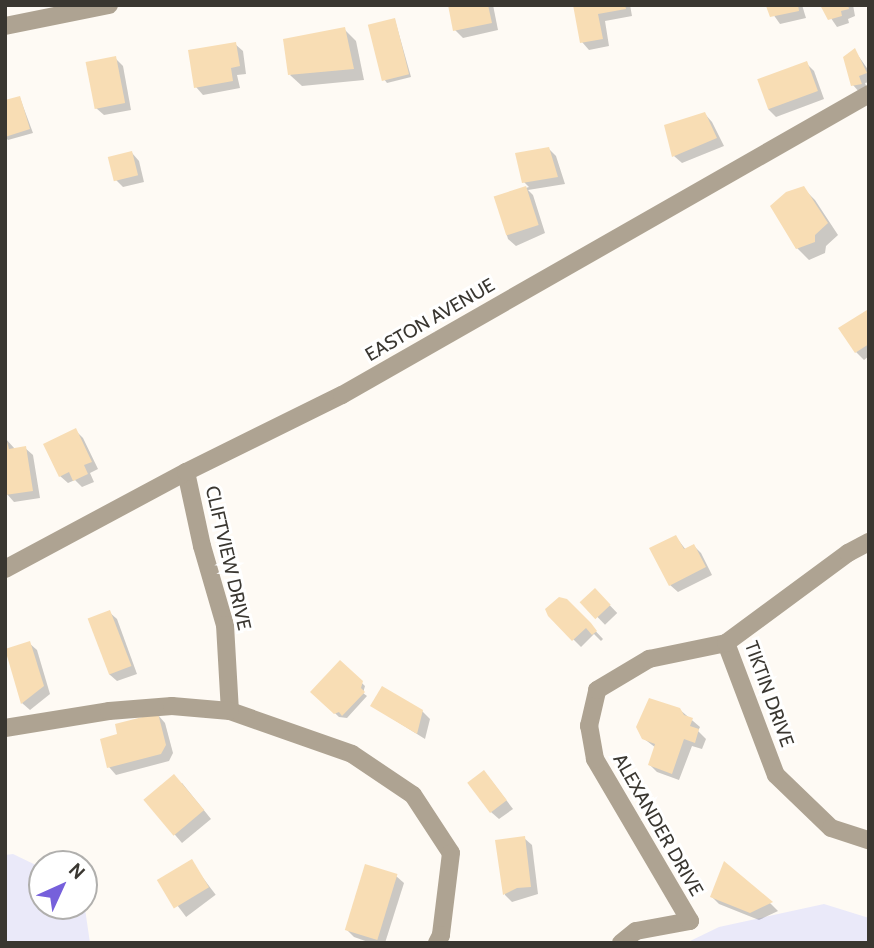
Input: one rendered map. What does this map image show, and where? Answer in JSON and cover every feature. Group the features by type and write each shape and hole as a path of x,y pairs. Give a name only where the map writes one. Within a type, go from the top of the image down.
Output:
{"street":[{"path":"5,26 109,5"},
{"name":"EASTON AVENUE","path":"5,569 186,472 342,395 869,94"},
{"name":"CLIFTVIEW DRIVE","path":"186,472 202,546 225,625 230,711"},
{"name":"TIKTIN DRIVE","path":"869,542 848,553 726,643 776,775 831,828 869,840"},
{"name":"ALEXANDER DRIVE","path":"621,943 636,931 690,921 595,759 589,726 597,690 649,659 726,643"},
{"path":"5,728 38,725 109,711 159,707 230,711 352,754 413,795 451,853 442,935 437,943"}],"shaded area":[{"path":"13,854 28,861 28,920 87,920 90,943 5,943 5,855"},
{"path":"824,904 869,918 869,943 686,943 719,927"}],"building":[{"path":"448,5 488,5 492,23 453,31"},
{"path":"573,5 625,5 626,9 598,14 603,39 580,43"},
{"path":"798,5 799,11 770,17 766,6"},
{"path":"820,5 848,5 849,9 841,11 842,16 828,20"},
{"path":"395,18 409,74 382,81 368,25"},
{"path":"345,27 354,69 288,75 283,39"},
{"path":"236,42 240,66 231,68 233,81 194,88 188,50"},
{"path":"855,48 867,73 859,76 862,84 851,86 843,57"},
{"path":"116,56 125,103 95,109 86,62"},
{"path":"807,61 818,91 768,109 757,79"},
{"path":"20,96 30,129 5,137 5,100"},
{"path":"705,112 717,138 672,157 664,125"},
{"path":"549,147 558,177 522,183 515,153"},
{"path":"132,151 138,175 114,181 108,157"},
{"path":"526,186 539,225 506,235 494,197"},
{"path":"804,186 828,223 815,235 815,242 796,249 770,206 786,192"},
{"path":"867,310 869,344 855,353 838,328"},
{"path":"76,428 92,462 84,465 88,474 73,481 69,472 59,477 43,444"},
{"path":"5,434 9,449 26,446 33,491 5,495"},
{"path":"676,535 684,549 694,544 706,567 669,586 649,548"},
{"path":"595,588 611,605 595,619 580,602"},
{"path":"559,597 567,599 597,631 592,635 586,628 572,641 548,616 545,609"},
{"path":"110,610 132,666 109,675 88,619"},
{"path":"30,641 44,686 21,704 5,649"},
{"path":"340,660 363,681 361,688 365,692 342,716 339,712 334,714 310,692"},
{"path":"382,686 423,710 417,734 370,706"},
{"path":"649,698 680,708 684,715 693,718 690,726 699,729 695,743 684,739 672,774 648,765 655,744 642,739 636,727"},
{"path":"158,713 166,745 161,754 107,768 100,739 117,734 115,724"},
{"path":"484,770 507,800 490,813 467,783"},
{"path":"174,774 204,810 174,836 143,800"},
{"path":"525,836 531,887 517,888 503,895 495,840"},
{"path":"192,859 209,887 174,908 157,880"},
{"path":"724,861 773,902 750,913 710,897"},
{"path":"365,864 398,874 377,940 345,930"}]}
